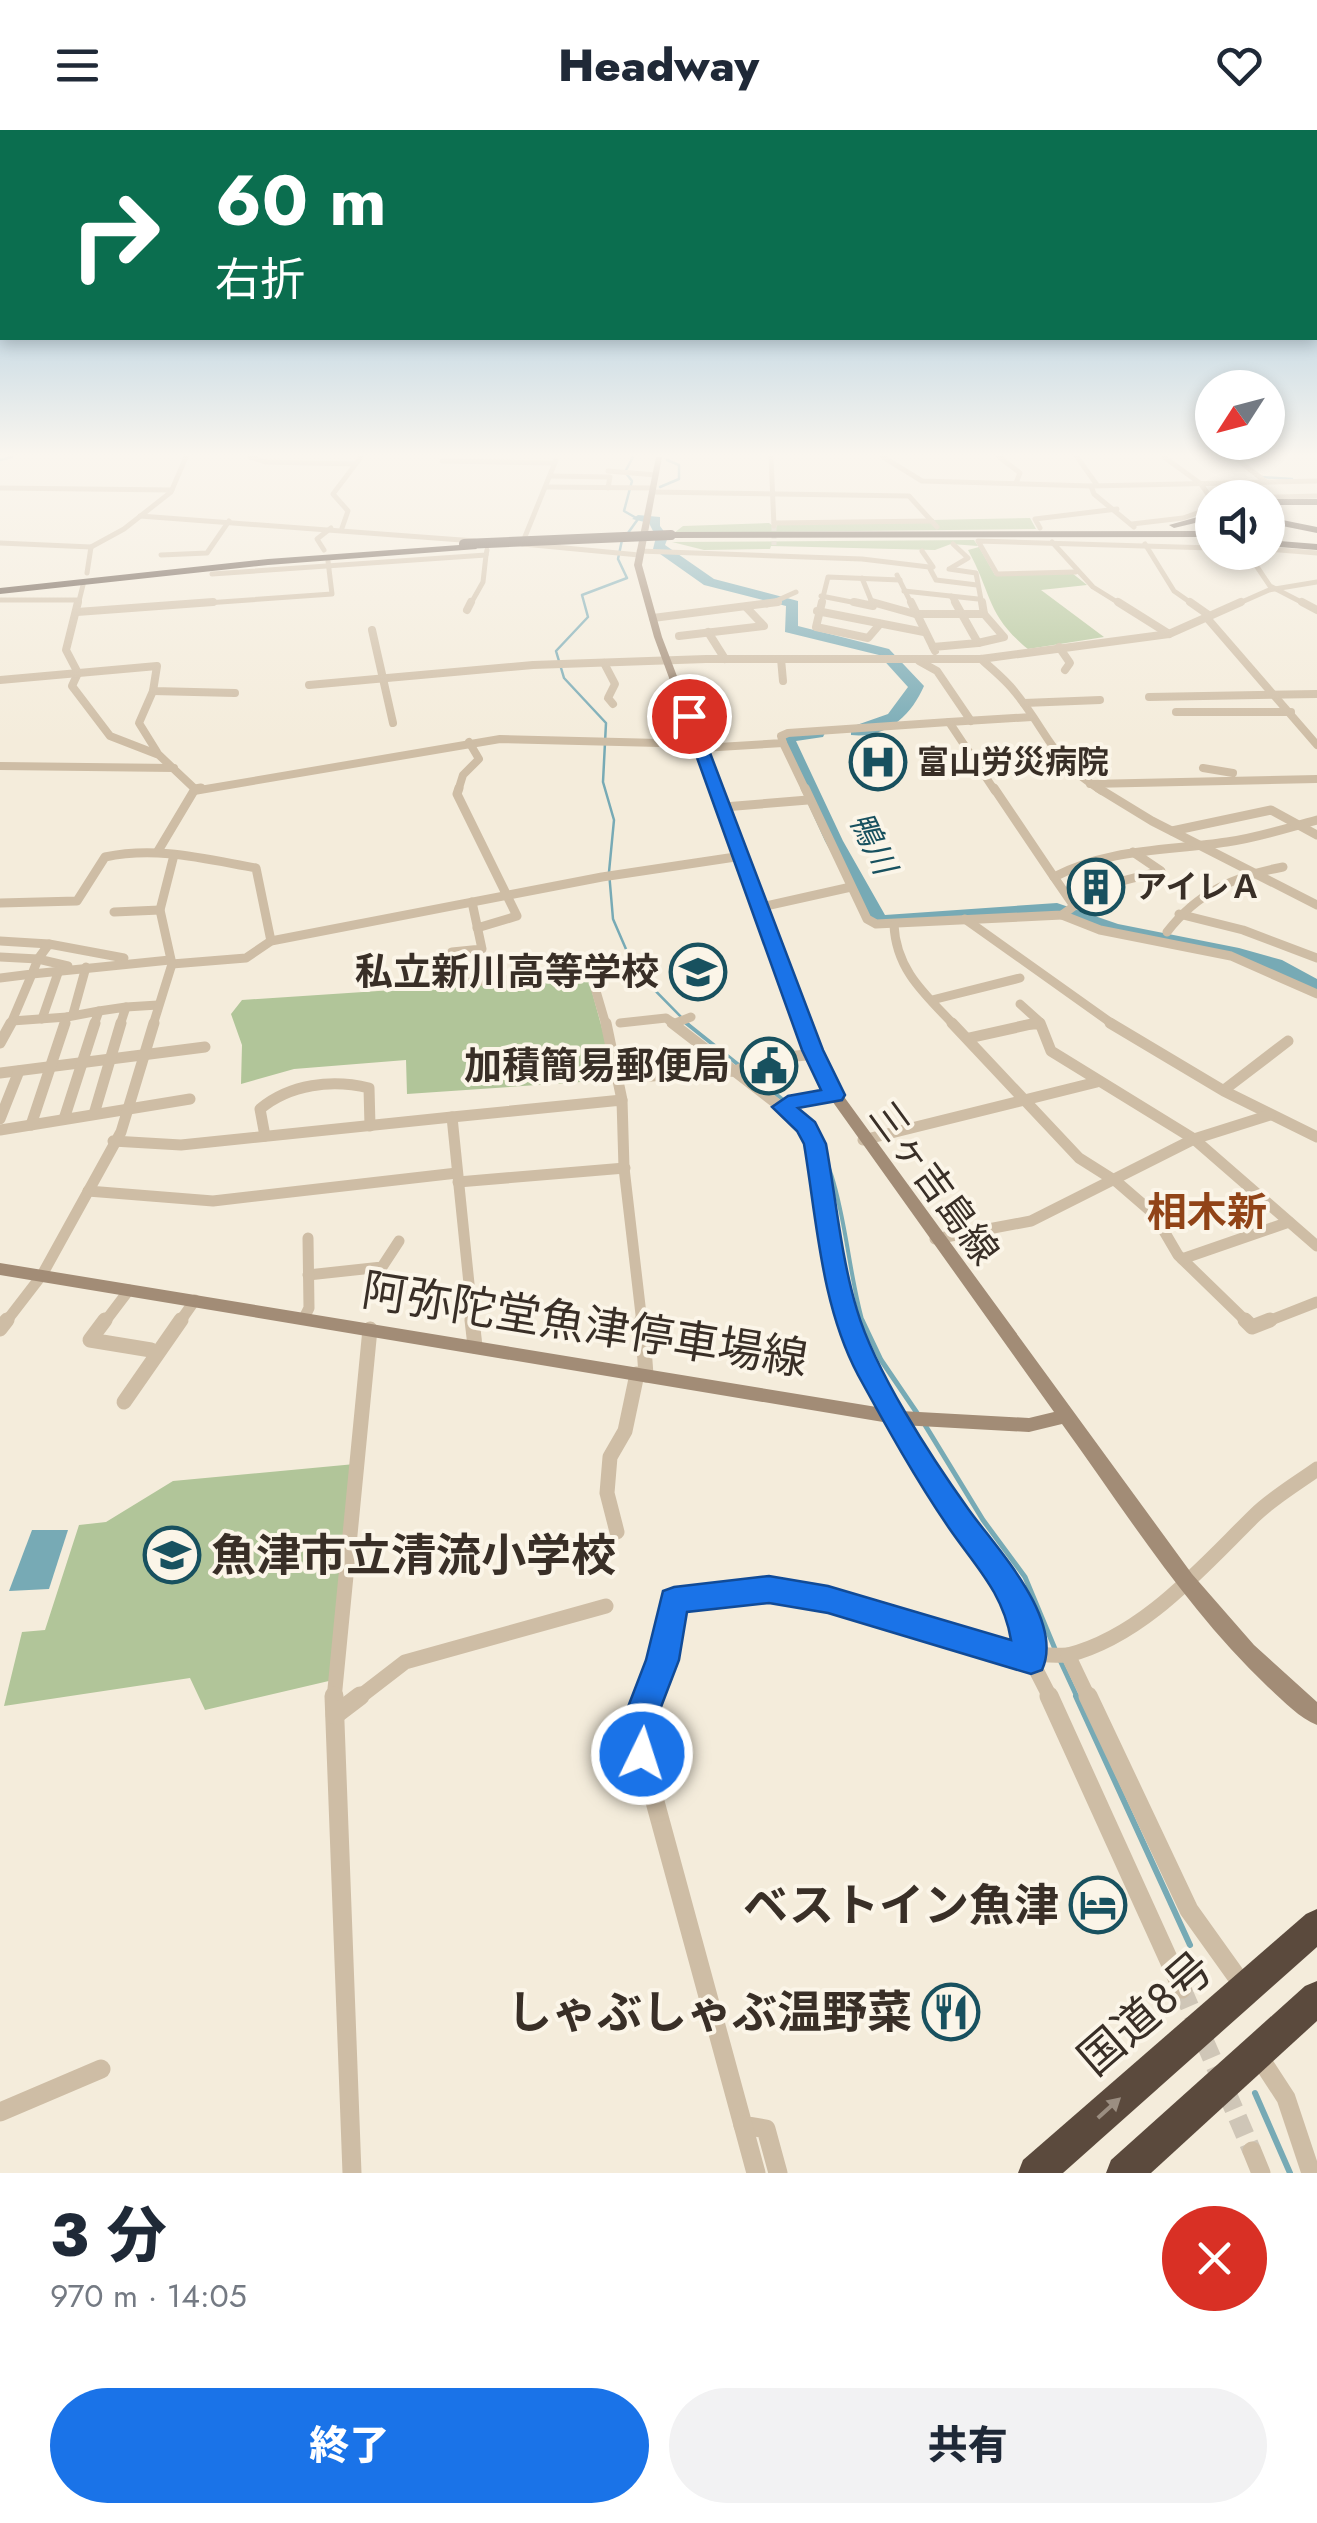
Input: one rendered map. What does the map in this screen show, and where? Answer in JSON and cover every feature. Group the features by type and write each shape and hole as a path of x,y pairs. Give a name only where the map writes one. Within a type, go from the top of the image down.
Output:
{"highway":[{"path":"0,589 395,552"},
{"name":"国道8号","path":"1036,2173 1317,1926"},
{"path":"1124,2173 1317,1998"}],"main road":[{"name":"三ヶ吉島線","path":"639,553 667,661 814,1054 834,1095 1065,1416"},
{"name":"阿弥陀堂魚津停車場線","path":"0,1268 901,1418 1030,1425 1065,1416"},
{"path":"1065,1416 1185,1580 1264,1670 1317,1715"}],"street":[{"path":"87,573 90,552"},
{"path":"161,555 201,552"},
{"path":"212,574 482,552"},
{"path":"467,610 483,582 487,552"},
{"path":"630,552 892,563 976,573 978,599 984,614 1004,637 933,648"},
{"path":"774,552 774,558"},
{"path":"880,624 868,638 816,627 828,577 939,587 923,552"},
{"path":"950,569 968,558 963,552"},
{"path":"985,552 997,574 1076,572"},
{"path":"1060,552 1076,572 1124,608 1169,634"},
{"path":"1150,552 1174,591 1209,617 1317,745"},
{"path":"814,559 819,568 978,599"},
{"path":"892,563 939,659"},
{"path":"77,612 332,594 328,564"},
{"path":"1260,570 1274,588 1317,610"},
{"path":"862,578 873,606"},
{"path":"936,580 977,585"},
{"path":"308,684 725,658 981,659 1169,634 1274,588 1317,582"},
{"path":"78,673 66,650 83,585"},
{"path":"653,618 775,604 796,592"},
{"path":"821,596 915,614 984,614"},
{"path":"952,596 978,643"},
{"path":"0,600 79,600"},
{"path":"679,636 764,626 746,607"},
{"path":"817,611 924,632"},
{"path":"372,630 393,723"},
{"path":"708,632 725,658"},
{"path":"1087,642 1101,654"},
{"path":"1059,647 1070,663 1064,670"},
{"path":"781,659 784,682"},
{"path":"916,659 937,670 971,721"},
{"path":"981,659 1024,703 1051,750 1090,784 1196,844 1317,905"},
{"path":"604,664 614,684 608,698 612,704"},
{"path":"0,680 157,666 159,676 138,722 139,732 196,789"},
{"path":"78,673 72,686 110,736 160,755"},
{"path":"1066,690 1074,701"},
{"path":"153,691 235,693"},
{"path":"1148,697 1317,694"},
{"path":"1024,703 1100,700"},
{"path":"1176,712 1291,712"},
{"path":"1032,717 780,736 867,919 894,925 1062,914 1100,930 1241,960 1317,994"},
{"path":"949,722 1074,906 1062,914"},
{"path":"469,742 479,759 463,775 457,794 517,916 477,928"},
{"path":"158,852 196,789 469,742 701,746 784,742"},
{"path":"0,766 174,768"},
{"path":"1203,768 1261,778"},
{"path":"1176,772 1185,780"},
{"path":"1090,784 1317,779"},
{"path":"724,807 808,800"},
{"path":"1172,831 1271,810 1317,835"},
{"path":"1054,877 1133,852 1248,838 1317,820"},
{"path":"0,903 77,901 104,857 135,849 158,852 256,868 271,941"},
{"path":"1122,881 1161,871 1133,852"},
{"path":"0,1329 42,1275 128,1108 171,962 160,910 174,855"},
{"path":"0,978 134,962 246,958 271,941 742,856"},
{"path":"1167,932 1179,914 1202,894 1252,872 1283,867"},
{"path":"761,907 851,887"},
{"path":"472,902 482,949 452,952 454,983 591,974 618,1078 640,1282 642,1374 625,1431 613,1445 610,1458 607,1494 617,1532"},
{"path":"114,912 160,910"},
{"path":"1179,914 1243,930 1317,958"},
{"path":"965,919 1082,1005 1224,1090 1317,1138"},
{"path":"894,925 896,948 907,975 1079,1158 1117,1182 1154,1214 1182,1258 1252,1327 1315,1305"},
{"path":"0,941 48,944 134,962"},
{"path":"0,1043 48,944"},
{"path":"0,957 38,959 82,968"},
{"path":"31,1125 70,1015 82,968"},
{"path":"42,1018 59,970"},
{"path":"932,1000 1020,978"},
{"path":"1020,1004 1040,1022 1051,1051 1194,1140 1317,1246"},
{"path":"12,1022 158,1005"},
{"path":"94,1114 126,1007"},
{"path":"64,1119 99,1011"},
{"path":"673,1024 691,1017"},
{"path":"620,1023 666,1018 807,1127 815,1144 844,1310 870,1371 958,1518 1005,1577 1022,1608 1031,1660 1080,1754 1182,1989"},
{"path":"969,1038 1040,1022"},
{"path":"1224,1090 1288,1042"},
{"path":"0,1073 205,1047"},
{"path":"618,1078 736,1072 759,1060 814,1054"},
{"path":"0,1119 18,1071"},
{"path":"863,1140 1030,1102 1098,1082"},
{"path":"265,1136 260,1109 267,1101 301,1089 358,1084 369,1088 370,1126"},
{"path":"783,1107 795,1101 834,1095"},
{"path":"0,1130 190,1099"},
{"path":"113,1141 182,1145 622,1100"},
{"path":"935,1239 1032,1221 1117,1182 1194,1140 1270,1114"},
{"path":"452,1118 475,1346"},
{"path":"88,1191 213,1202 458,1178 625,1168"},
{"path":"1182,1258 1289,1222"},
{"path":"304,1318 309,1308 308,1238"},
{"path":"308,1276 382,1268 399,1241"},
{"path":"128,1290 90,1340 151,1350"},
{"path":"124,1402 195,1300"},
{"path":"352,2173 334,1715 336,1630 370,1329"},
{"path":"756,2173 642,1754 640,1720 662,1660 674,1600 769,1589 828,1599 1031,1660 1068,1656 1088,1650 1150,1612 1217,1556 1258,1512 1317,1469"},
{"path":"334,1715 404,1662 606,1606"},
{"path":"1068,1656 1189,1910 1245,1988"},
{"path":"1256,2052 1286,2098 1311,2173"},
{"path":"0,2112 101,2069"},
{"path":"743,2125 766,2129 778,2173"},
{"path":"1252,2151 1261,2173"}],"green space":[{"path":"969,552 982,552 995,575 1072,573 1087,585 1041,590 1104,637 1028,649 997,614"},
{"path":"588,977 606,1043 610,1080 407,1094 406,1060 294,1069 241,1084 242,1045 231,1014 242,1000"},
{"name":"魚津市立清流小学校","path":"355,1464 333,1680 205,1710 190,1678 4,1706 22,1632 45,1630 79,1525 106,1522 173,1481"}],"water":[{"path":"32,1530 68,1530 49,1589 9,1591"}],"waterway":[{"path":"619,552 618,559 627,578 582,595 588,617 556,651 564,678 606,723 603,782 614,820 609,872 613,919 635,970 689,1025"},
{"name":"鴨川","path":"667,552 709,582 793,604 790,629 884,652 916,686 894,718 857,731"},
{"name":"鴨川","path":"817,733 786,738 834,841 879,922 1057,909 1113,929 1232,952 1274,965 1317,987"},
{"path":"686,1023 740,1066"},
{"path":"747,1071 787,1103"},
{"path":"795,1109 812,1132 834,1183 862,1321"},
{"path":"862,1321 881,1360 917,1413"},
{"path":"925,1425 983,1520 1025,1577 1055,1649"},
{"path":"1059,1658 1078,1699"},
{"path":"1076,1696 1190,1945"},
{"path":"1255,2093 1290,2173"}],"tunnel":[{"path":"1182,1989 1252,2151"}],"place":[{"name":"富山労災病院","path":"878,762"},
{"name":"アイレＡ","path":"1096,887"},
{"name":"私立新川高等学校","path":"698,972"},
{"name":"加積簡易郵便局","path":"769,1066"},
{"name":"魚津市立清流小学校","path":"172,1555"},
{"name":"ベストイン魚津","path":"1098,1905"},
{"name":"しゃぶしゃぶ温野菜","path":"951,2012"}],"district":[{"name":"相木新","path":"1207,1212"}],"route":[{"path":"642,1754 640,1720 662,1660 674,1600 769,1589 828,1599 886,1620 1031,1660 1022,1608 1005,1577 958,1518 938,1478 870,1371 844,1310 815,1144 807,1127 783,1107 795,1101 834,1095 813,1050 689,716"}]}
